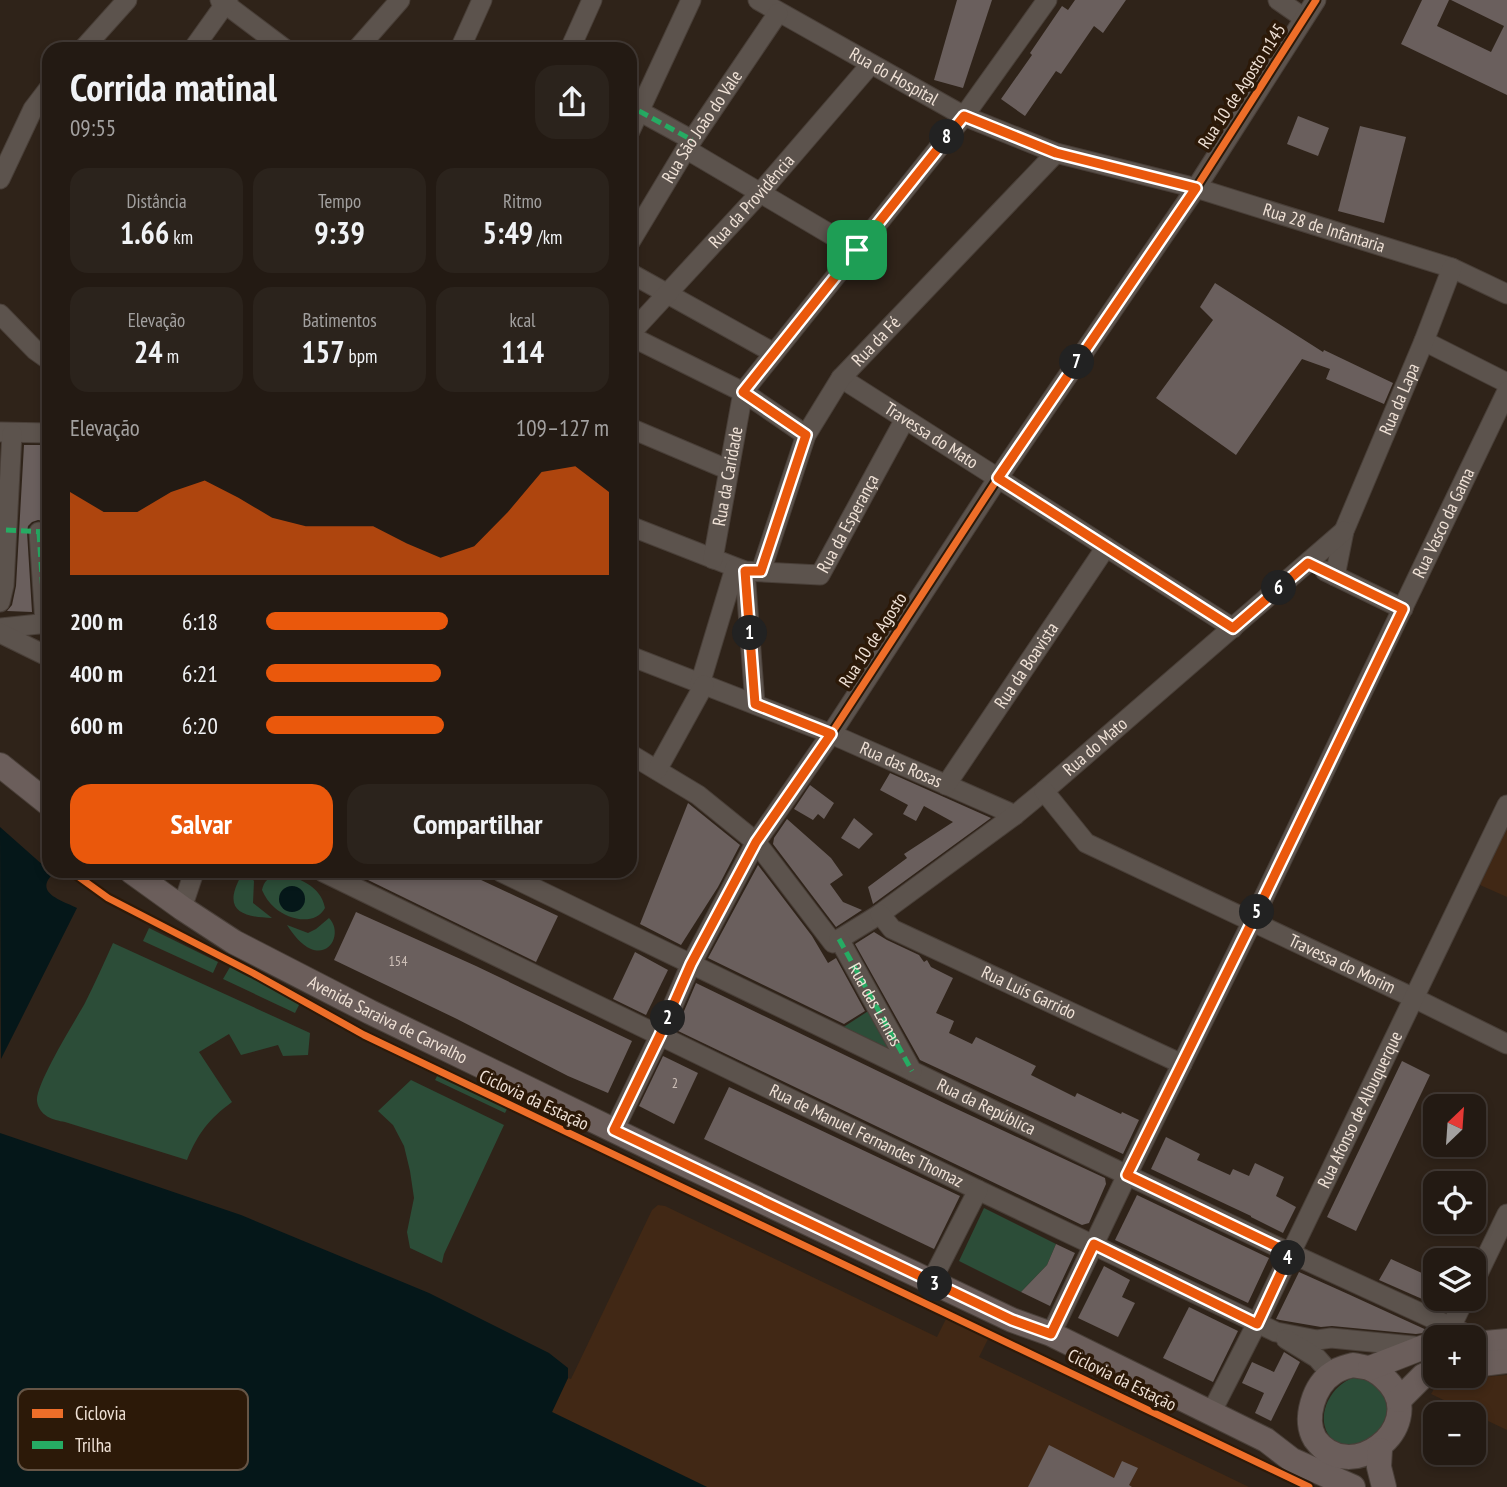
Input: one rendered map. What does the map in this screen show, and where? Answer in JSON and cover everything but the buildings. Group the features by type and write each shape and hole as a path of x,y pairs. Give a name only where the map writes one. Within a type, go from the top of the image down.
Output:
{"main road":[{"path":"0,765 42,798"},
{"name":"Avenida Saraiva de Carvalho","path":"140,878 182,908 247,948 370,1012 930,1282 1012,1320 1051,1334 1266,1440 1292,1460 1353,1487"},
{"path":"1486,1347 1507,1361"},
{"path":"1369,1487 1337,1458 1320,1447 1313,1436 1309,1423 1314,1400 1325,1381 1351,1369 1423,1349"},
{"path":"1266,1440 1292,1452 1359,1461 1380,1450 1395,1427 1399,1400 1388,1381 1380,1374 1351,1369"},
{"path":"1399,1400 1423,1376"},
{"path":"1266,1440 1282,1443 1290,1440 1309,1423"},
{"path":"1380,1450 1379,1467 1384,1487"}],"street":[{"path":"89,42 127,0"},
{"path":"363,42 400,0"},
{"path":"463,42 482,0"},
{"path":"573,42 592,0"},
{"path":"637,115 691,0"},
{"name":"Rua do Hospital","path":"758,0 964,116 1056,153 1196,188"},
{"path":"743,392 964,116 1047,0"},
{"path":"1278,0 1304,19"},
{"name":"Rua 10 de Agosto n145","path":"1196,188 1316,0"},
{"path":"198,42 224,1 276,42"},
{"name":"Rua São João do Vale","path":"637,230 689,145 778,13"},
{"name":"Rua da Providência","path":"637,327 871,64"},
{"path":"0,179 33,109 42,97"},
{"path":"639,111 760,192 857,250"},
{"name":"Rua da Fé","path":"657,770 702,685 747,570 806,435 841,378 1056,153"},
{"name":"Rua 28 de Infantaria","path":"1196,188 1452,268 1507,294"},
{"name":"Rua 10 de Agosto","path":"614,1130 691,964 756,842 831,734 998,478 1196,188"},
{"name":"Rua da Lapa","path":"1335,576 1345,531 1452,268"},
{"path":"637,277 775,353"},
{"path":"0,314 42,354"},
{"path":"637,339 743,392 806,435"},
{"path":"1424,341 1507,383"},
{"name":"Travessa do Mato","path":"841,378 1233,628"},
{"name":"Rua Vasco da Gama","path":"1051,1334 1507,391"},
{"name":"Rua da Caridade","path":"713,559 743,392"},
{"name":"Rua da Esperança","path":"747,570 820,575 905,419"},
{"path":"637,431 729,470"},
{"path":"0,602 4,585 6,530 6,432 42,433"},
{"path":"637,529 747,570 755,704"},
{"path":"6,530 42,532"},
{"name":"Rua do Mato","path":"836,941 880,914 1044,791 1345,531"},
{"name":"Rua da Boavista","path":"946,785 1106,547"},
{"path":"1308,563 1403,609"},
{"path":"0,628 42,624"},
{"path":"0,633 42,654"},
{"name":"Rua das Rosas","path":"637,659 831,734 1014,815"},
{"name":"Rua das Lamas","path":"637,758 698,794 756,842 836,941 912,1071"},
{"name":"Travessa do Morim","path":"1044,791 1086,843 1507,1044"},
{"name":"Rua Afonso de Albuquerque","path":"1211,1413 1257,1324 1507,805"},
{"path":"182,908 192,878"},
{"name":"Rua de Manuel Fernandes Thomaz","path":"335,878 1257,1324 1276,1332 1317,1340 1331,1338 1423,1346"},
{"name":"Rua da República","path":"513,878 1290,1253 1449,1325"},
{"name":"Rua Luís Garrido","path":"880,914 892,929 1182,1064"},
{"path":"930,1282 978,1190"},
{"path":"1486,1257 1507,1213"},
{"path":"1276,1332 1317,1358 1351,1369"},
{"path":"1317,1340 1336,1350 1351,1369"}],"shaded area":[{"path":"0,827 42,864 42,878 50,878 46,886 52,896 77,908 1,1059"},
{"path":"1507,828 1507,897 1480,885"},
{"path":"292,886 301,890 305,899 301,908 292,912 283,908 279,899 283,890"},
{"path":"0,1133 241,1215 429,1293 549,1353 568,1368 568,1378 552,1412 707,1487 0,1487"},
{"path":"658,1205 937,1337 946,1319 988,1339 979,1357 1249,1487 707,1487 552,1412 568,1378 571,1379 652,1210"},
{"path":"1507,1375 1507,1430 1486,1420 1486,1402 1448,1402 1431,1394 1435,1388 1486,1388 1486,1377"}],"green space":[{"path":"240,878 252,878 254,881 253,903 272,918 252,916 238,910 233,898"},
{"path":"267,880 300,880 314,888 323,900 325,908 321,914 308,919 287,916 269,902 262,890"},
{"path":"329,918 335,929 335,936 329,946 318,950 304,945 287,925 308,933"},
{"path":"149,928 218,962 213,973 143,941"},
{"path":"113,943 310,1033 308,1055 283,1056 278,1045 241,1055 229,1034 199,1052 232,1102 205,1127 187,1160 51,1118 38,1106 42,1081 85,1003"},
{"path":"230,967 301,1001 295,1013 223,979"},
{"path":"876,1006 912,1071 839,1030"},
{"path":"441,1069 511,1101 505,1113 435,1080"},
{"path":"411,1080 504,1125 442,1263 410,1248 407,1232 414,1198 410,1171 404,1146 393,1125 378,1111"},
{"path":"984,1208 1056,1244 1047,1265 1021,1292 959,1261"},
{"path":"1353,1378 1373,1383 1384,1395 1387,1404 1386,1417 1367,1444 1341,1446 1328,1434 1325,1409 1333,1393"}],"marked path":[{"path":"639,111 692,140"},
{"path":"6,530 42,532"},
{"path":"39,532 42,578"},
{"path":"839,939 912,1071"}],"cycle path":[{"path":"614,1130 691,964 756,842 831,734 998,478 1196,188 1316,0"},
{"name":"Ciclovia da Estação","path":"80,878 108,898 253,973 364,1035 1309,1487"}],"route":[{"path":"964,116 1056,153 1196,188 998,478 1233,628 1308,563 1403,609 1127,1175 1290,1253 1257,1324 1094,1244 1051,1334 1012,1320 614,1130 691,964 756,842 831,734 755,704 745,571 761,571 806,435 743,392 857,250 964,116"}]}
